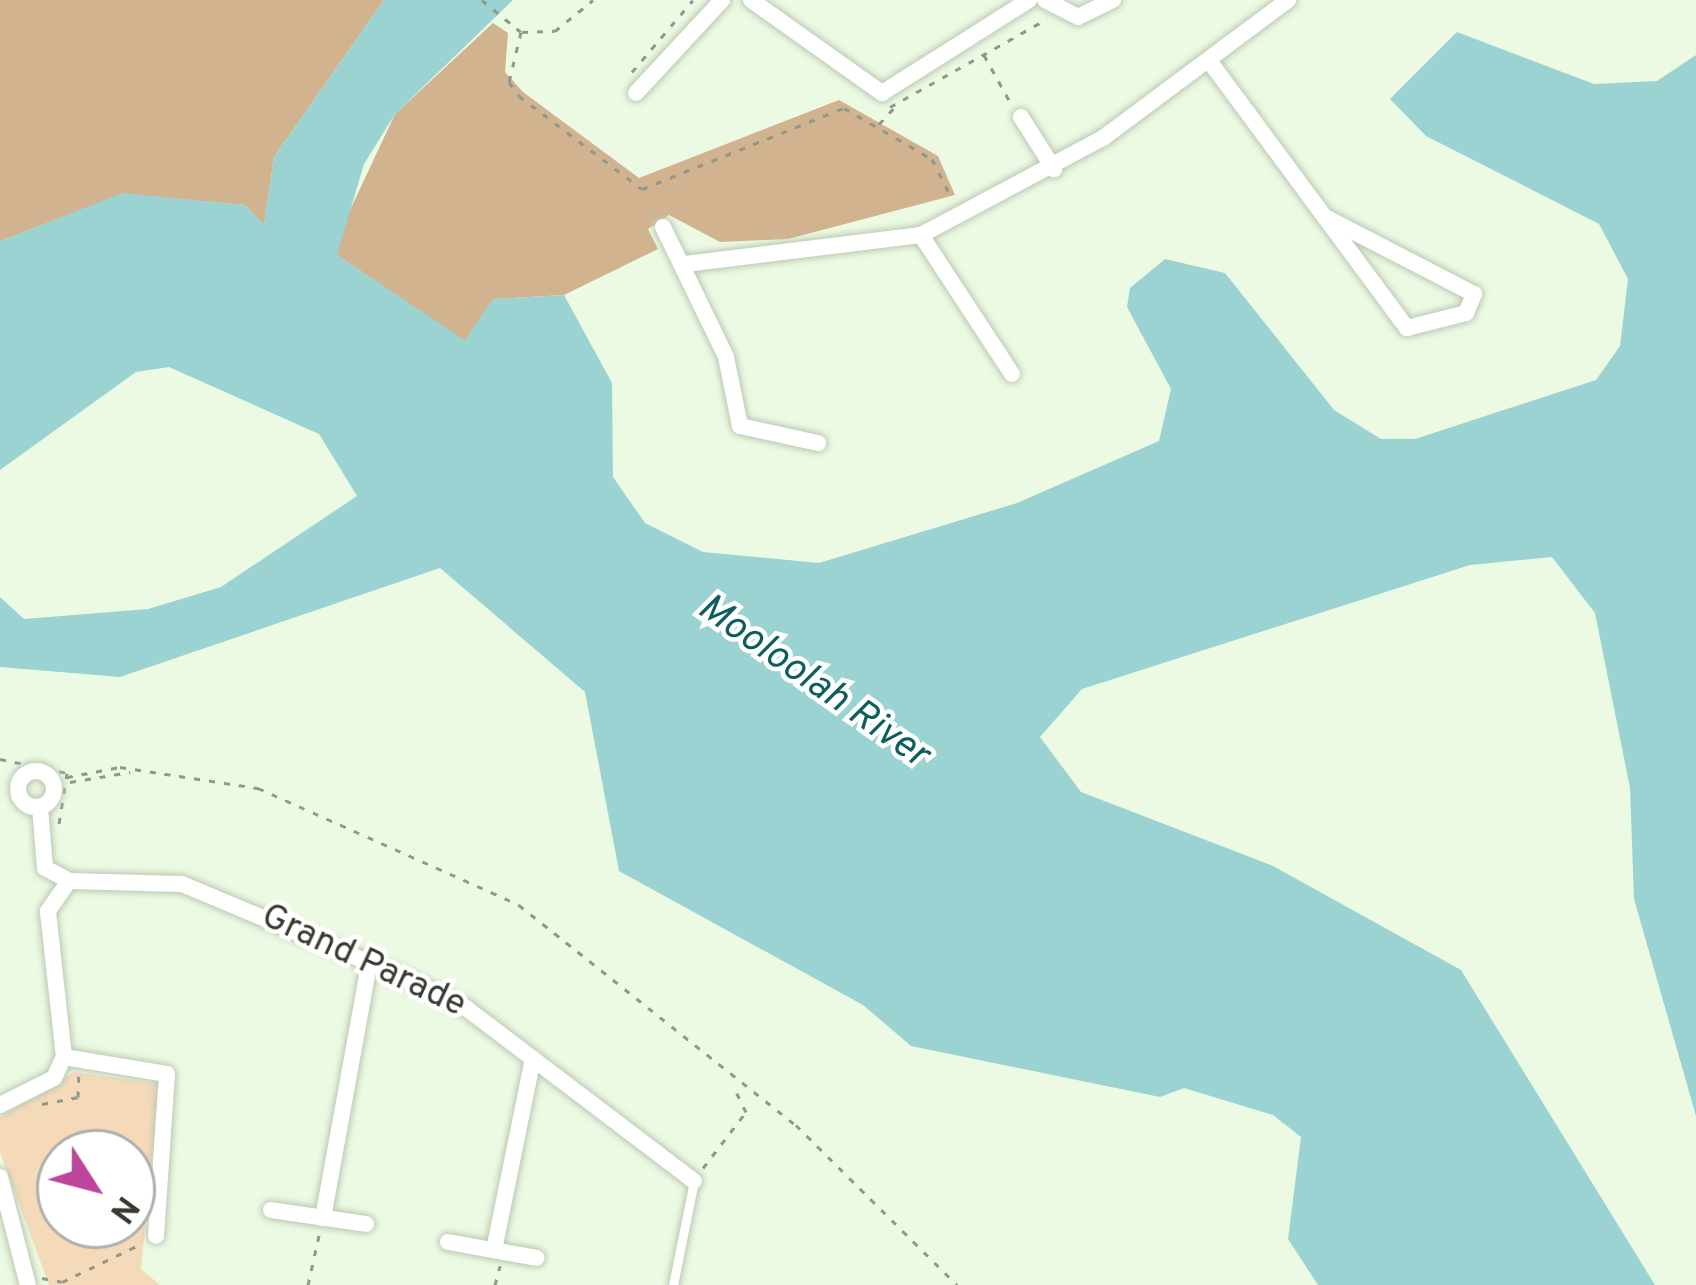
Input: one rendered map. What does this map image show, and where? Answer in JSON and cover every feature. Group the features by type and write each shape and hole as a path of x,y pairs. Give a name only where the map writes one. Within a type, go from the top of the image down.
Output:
{"street":[{"path":"636,93 722,0"},
{"path":"751,0 882,93 1029,0"},
{"path":"1045,0 1078,16 1113,0"},
{"path":"685,264 921,236 1054,169 1210,62 1288,0"},
{"path":"1210,62 1325,218 1407,328 1466,313 1474,294 1325,218"},
{"path":"1022,118 1054,169"},
{"path":"663,227 726,356 740,426 818,443"},
{"path":"921,236 1012,374"},
{"path":"0,781 20,780 34,771 63,778 40,807 45,868 69,881 48,911 64,1057 54,1078 0,1105"},
{"path":"20,780 21,800 40,807"},
{"name":"Grand Parade","path":"69,881 182,884 368,971 466,1008 694,1181"},
{"path":"323,1218 368,971"},
{"path":"64,1057 166,1074 156,1236"},
{"path":"494,1250 533,1059"},
{"path":"0,1178 31,1281"},
{"path":"271,1210 366,1224"},
{"path":"448,1242 537,1258"}],"lane":[{"path":"673,1285 694,1181"}],"path":[{"path":"482,0 521,32 555,31 593,0"},
{"path":"636,93 632,72 693,0"},
{"path":"521,32 509,82 519,97 642,189 844,107 932,159 961,216"},
{"path":"984,55 1022,118"},
{"path":"879,124 894,108"},
{"path":"0,759 63,778 131,771 258,788 519,905 658,1008 734,1085 796,1125 957,1285"},
{"path":"63,778 131,771"},
{"path":"694,1181 746,1112 734,1085"},
{"path":"308,1285 323,1218"},
{"path":"31,1281 63,1284 131,1249"}],"shaded area":[{"path":"0,0 384,0 274,157 264,225 245,205 123,194 0,241"},
{"path":"493,23 508,33 505,72 523,92 639,178 839,100 938,156 955,195 788,239 720,242 669,215 648,229 658,249 564,295 494,299 465,341 337,255 336,240 395,114"},
{"path":"74,1072 159,1084 155,1129 36,1129 36,1249 143,1249 141,1269 160,1285 49,1285 0,1152 0,1117"}],"water":[{"name":"Mooloolah River","path":"384,0 513,0 395,114 364,164 337,255 465,340 493,299 564,295 612,383 613,477 645,523 703,552 819,563 1017,503 1159,441 1171,389 1127,307 1130,288 1165,259 1225,273 1334,410 1381,439 1415,439 1596,380 1620,346 1628,279 1599,224 1426,136 1390,99 1457,32 1594,84 1657,81 1696,55 1696,1116 1634,899 1630,788 1595,613 1552,557 1470,565 1082,689 1040,737 1081,792 1273,866 1461,970 1655,1285 1318,1285 1288,1239 1301,1137 1273,1115 1184,1088 1160,1097 911,1046 863,1005 619,871 585,692 440,568 120,677 0,667 0,597 24,619 148,609 221,587 357,496 319,434 169,367 136,372 0,470 0,241 123,193 245,205 264,224 274,157"}]}
